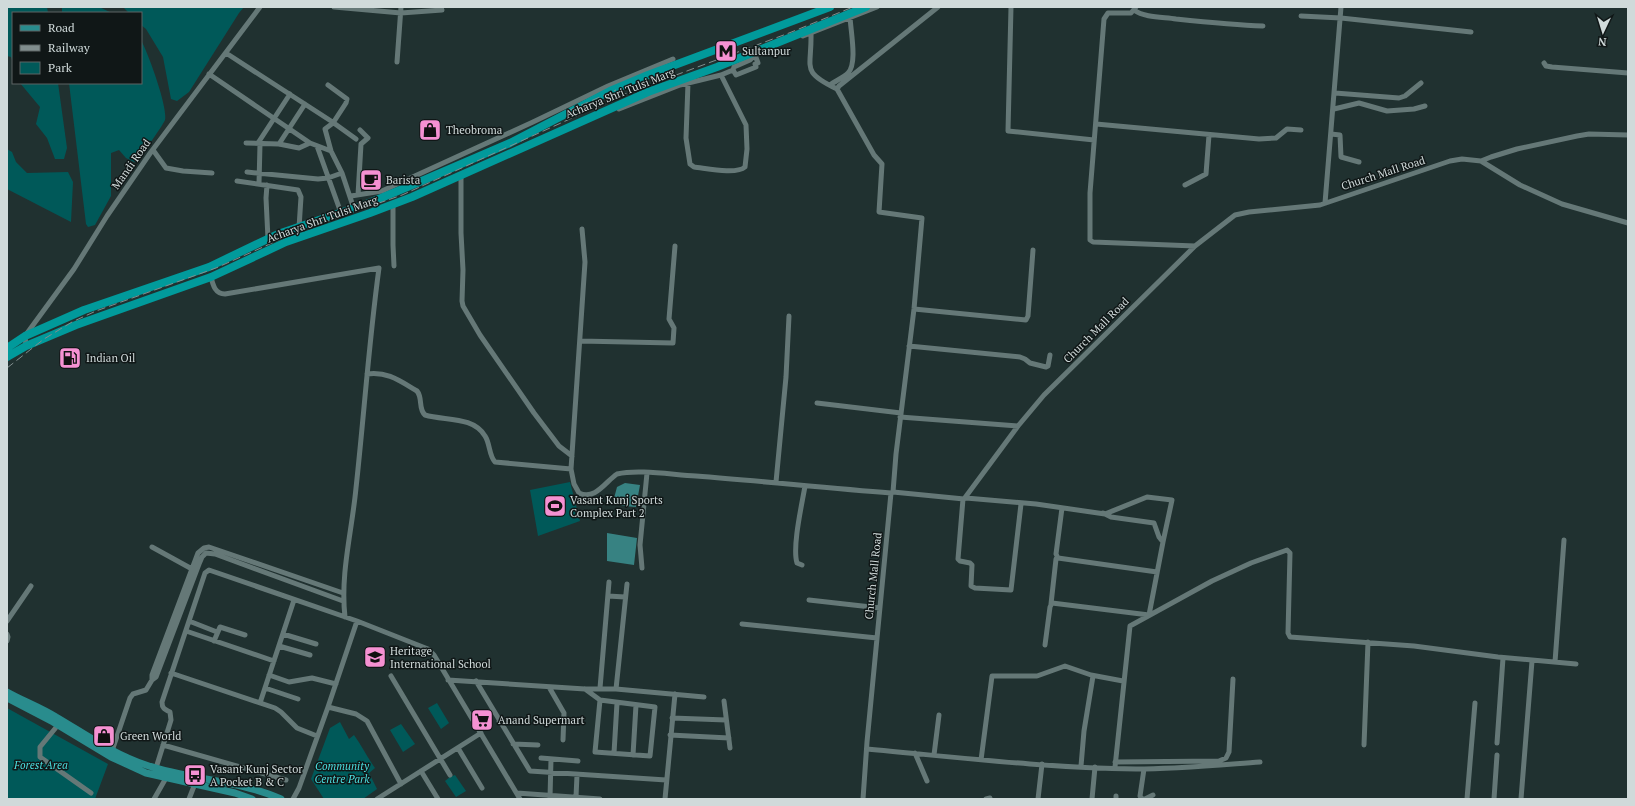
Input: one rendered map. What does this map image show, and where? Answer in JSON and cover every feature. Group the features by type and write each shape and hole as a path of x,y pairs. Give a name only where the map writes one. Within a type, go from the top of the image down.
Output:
{"highway":[{"name":"Acharya Shri Tulsi Marg","path":"10,345 25,336 84,310 209,267 268,239 369,203 510,143 610,92 648,75 830,7"},
{"name":"Acharya Shri Tulsi Marg","path":"7,357 26,346 99,317 211,278 286,242 412,197 648,92 717,67 784,39 850,16 866,7"},
{"path":"778,27 784,39"},
{"path":"369,203 373,212"}],"main road":[{"path":"7,692 54,716 112,751 156,768 252,799"},
{"path":"7,698 58,725 111,757 146,773 166,778 252,788 281,799"}],"street":[{"name":"Mandi Road","path":"25,336 74,269 107,216 153,150 260,7"},
{"path":"334,7 400,13 442,10"},
{"path":"397,62 401,7"},
{"path":"345,617 343,593 356,489 379,268 225,294 221,294 216,290 211,278 285,245 393,207 461,178 539,141 647,98 688,83 733,70 734,67 750,60 755,55 850,16 877,7"},
{"path":"811,33 811,71 815,77 837,89 938,7"},
{"path":"1011,7 1008,131 1094,140"},
{"path":"1325,203 1334,109 1341,7"},
{"path":"1195,246 1091,241 1090,193 1105,16 1108,13 1128,13 1135,9 1141,14 1164,18 1263,26"},
{"path":"830,85 848,73 851,68 852,33 850,16"},
{"path":"1302,16 1341,18 1471,32"},
{"path":"226,53 356,139"},
{"path":"733,70 736,75 756,68 754,64 758,63 755,55"},
{"path":"351,196 382,191 608,86 673,59"},
{"path":"1544,64 1552,67 1628,73"},
{"path":"209,74 310,143 331,151"},
{"path":"688,83 686,138 690,164 694,167 710,169 742,169 745,167 746,161 747,128 720,75"},
{"path":"1335,93 1399,98 1405,96 1421,83"},
{"path":"328,85 347,99 333,123 325,129 331,151 342,173 351,196 351,203 354,209"},
{"name":"Church Mall Road","path":"837,89 874,155 882,164 879,212 922,217 914,309 880,608 863,799"},
{"path":"259,184 259,143 290,94"},
{"path":"1334,109 1361,103 1387,112 1414,109 1425,106"},
{"path":"279,144 305,104"},
{"path":"1096,124 1266,139 1276,138 1287,129 1301,130"},
{"path":"358,195 361,144 368,138 360,130"},
{"path":"1331,134 1338,134 1340,137 1341,157 1359,162"},
{"path":"1481,162 1491,157 1517,149 1577,136 1589,134 1628,135"},
{"path":"1185,185 1206,174 1209,135"},
{"path":"246,143 279,144 300,148 310,143"},
{"path":"317,146 342,213"},
{"path":"153,150 166,168 183,172 212,173"},
{"name":"Church Mall Road","path":"965,499 1018,426 1044,395 1195,246 1237,214 1281,208 1313,206 1456,160 1464,159 1481,162 1520,185 1562,204 1628,223"},
{"path":"247,172 312,178 328,178 342,173"},
{"path":"461,178 463,306 480,335 538,419 559,446 572,456"},
{"path":"237,182 267,185 300,191 299,228"},
{"path":"267,185 266,198 268,239"},
{"path":"393,207 394,266"},
{"path":"582,229 585,255 571,469 574,484 577,491 581,495 599,490 617,474 647,473 776,482 805,486 892,492 1062,508 1103,514 1111,517 1154,523 1159,537 1164,542"},
{"path":"580,341 673,343 674,328 669,319 675,246"},
{"path":"914,309 1026,320 1028,316 1033,250"},
{"path":"776,482 786,377 789,316"},
{"path":"25,336 26,346"},
{"path":"909,346 1022,357 1030,363 1046,367 1048,366 1050,355"},
{"path":"367,374 385,374 417,391 420,395 422,411 426,414 464,422 476,427 485,436 492,458 495,462 571,469"},
{"path":"817,403 901,415 1018,426"},
{"path":"642,568 640,545 647,473"},
{"path":"802,566 797,563 796,556 805,486"},
{"path":"1103,514 1110,513 1147,498 1172,500 1148,615"},
{"path":"965,499 958,559 972,565 971,586 975,588 1008,591 1011,589 1021,504"},
{"path":"1062,508 1056,554 1058,558 1157,572"},
{"path":"1555,662 1564,540"},
{"path":"152,547 192,569"},
{"path":"152,680 152,675 199,551 204,548 209,547 343,593"},
{"path":"1115,765 1130,627 1148,615 1212,581 1251,563 1288,550 1290,553 1289,636 1368,642 1503,658 1576,664"},
{"path":"112,751 130,698 133,694 146,690 152,680 156,677 202,557 206,553 215,554 343,601"},
{"path":"1045,645 1056,559"},
{"path":"156,768 171,715 170,712 162,706 162,702 205,573 208,570 357,621 428,648 434,654 448,680 520,799"},
{"path":"600,688 609,582"},
{"path":"616,689 626,584"},
{"path":"7,621 31,586"},
{"path":"608,596 625,597"},
{"path":"260,703 294,600"},
{"path":"809,600 880,608"},
{"path":"1051,604 1054,603 1148,615"},
{"path":"189,621 217,632"},
{"path":"293,799 299,788 357,621"},
{"path":"742,624 877,638"},
{"path":"214,641 221,626 245,635"},
{"path":"186,631 274,661"},
{"path":"7,634 7,641"},
{"path":"283,634 316,644"},
{"path":"1364,744 1368,642"},
{"path":"279,646 310,655"},
{"path":"1497,743 1503,658"},
{"path":"1521,799 1532,661"},
{"path":"981,760 992,676 1037,676 1065,666 1093,676 1124,681"},
{"path":"171,672 278,710 295,727 317,736"},
{"path":"269,675 289,682 312,678 336,684"},
{"path":"391,676 450,775"},
{"path":"1081,766 1084,731 1093,676"},
{"path":"867,748 981,760 1081,766 1220,761 1228,754 1229,749 1233,679"},
{"path":"448,680 585,689 616,689 704,697"},
{"path":"476,681 530,771 666,780"},
{"path":"549,687 564,713 563,740"},
{"path":"265,688 298,699"},
{"path":"585,689 600,700 655,707 651,755 633,755 594,751 600,700"},
{"path":"664,799 675,694"},
{"path":"724,701 730,748"},
{"path":"614,753 617,703"},
{"path":"1467,799 1474,703"},
{"path":"633,755 636,704"},
{"path":"328,707 356,714 367,722 401,784"},
{"path":"934,754 939,715"},
{"path":"672,718 726,720"},
{"path":"499,721 513,722"},
{"path":"58,725 43,741 40,747 40,757 91,793"},
{"path":"377,799 385,797 401,784 481,733"},
{"path":"670,735 728,738"},
{"path":"513,744 538,745"},
{"path":"163,745 286,780"},
{"path":"458,748 482,788"},
{"path":"915,753 927,781"},
{"path":"1494,799 1497,755"},
{"path":"540,758 578,761"},
{"path":"550,797 552,759"},
{"path":"1115,765 1144,769 1200,767 1260,762"},
{"path":"1038,799 1042,764"},
{"path":"1092,799 1095,766"},
{"path":"1144,769 1140,796 1144,799 1153,795"},
{"path":"421,771 438,799"},
{"path":"576,797 577,774"},
{"path":"154,799 166,778"},
{"path":"189,799 196,781"},
{"path":"517,793 550,797 600,799"}],"green space":[{"path":"7,7 47,7 48,12 12,12 12,60 11,57 7,56"},
{"path":"62,7 99,7 110,12 62,12"},
{"path":"123,7 244,7 189,92 177,101 171,99 163,57 146,29 142,26 142,12 128,12"},
{"path":"142,42 161,92 164,104 165,120 139,159 134,162 126,158 119,150 111,153 111,196 95,225 88,227 86,224 69,84 142,84"},
{"path":"21,84 58,84 67,148 64,159 55,159 47,138 36,124 40,107"},
{"path":"7,149 12,152 16,162 27,173 68,172 73,182 71,222 7,189"},
{"name":"Vasant Kunj Sports Complex Part 2","path":"570,482 580,521 538,536 530,490"},
{"path":"437,703 449,723 441,729 428,708"},
{"name":"Forest Area","path":"7,708 108,764 95,799 7,799"},
{"name":"Community Centre Park","path":"340,722 349,739 354,735 375,768 369,773 377,789 363,799 324,799 311,779 330,728"},
{"path":"401,724 415,744 403,752 390,730"},
{"path":"455,775 466,791 456,797 445,781"}],"shaded area":[{"path":"625,483 640,485 636,507 623,506 613,502 617,487"},
{"path":"607,533 637,538 634,565 607,561"}],"railway":[{"path":"7,368 44,339 72,322 96,311 216,268 299,231 402,195 625,94 789,33 853,7"},
{"path":"570,110 616,90"}],"place":[{"name":"Sultanpur","path":"726,51"},
{"name":"Theobroma","path":"430,130"},
{"name":"Barista","path":"371,180"},
{"name":"Indian Oil","path":"70,358"},
{"name":"Vasant Kunj Sports Complex Part 2","path":"555,506"},
{"name":"Heritage International School","path":"375,657"},
{"name":"Anand Supermart","path":"482,720"},
{"name":"Green World","path":"104,736"},
{"name":"Vasant Kunj Sector A Pocket B & C","path":"195,775"}]}
